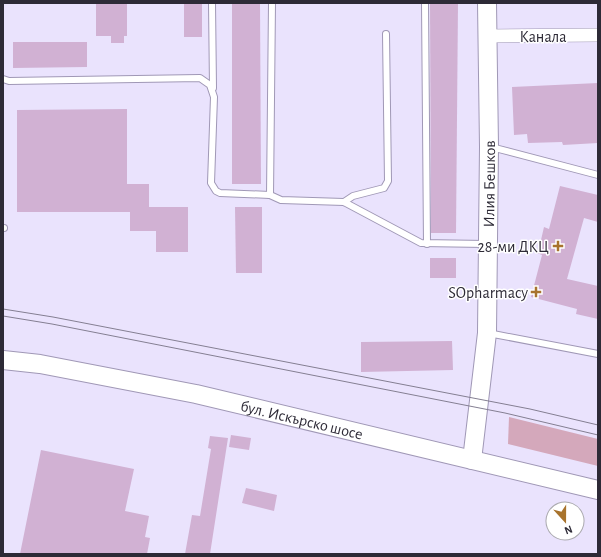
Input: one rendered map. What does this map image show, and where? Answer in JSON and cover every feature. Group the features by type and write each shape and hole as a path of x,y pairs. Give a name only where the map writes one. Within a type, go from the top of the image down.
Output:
{"main road":[{"name":"Илия Бешков","path":"472,460 487,332 489,147 488,3"},
{"name":"бул. Искърско шосе","path":"3,360 40,364 196,394 598,490"}],"street":[{"name":"Канала","path":"488,36 598,35"}],"lane":[{"path":"212,3 214,97 212,187 220,193 270,195 281,200 344,202 414,240 427,244 488,244"},
{"path":"270,195 272,3"},
{"path":"425,3 427,244"},
{"path":"344,202 353,196 384,188 388,181 386,34"},
{"path":"3,79 9,81 200,78 206,81 213,90"},
{"path":"489,147 598,175"},
{"path":"487,332 598,354"}],"shaded area":[{"path":"509,417 598,439 598,466 508,444"}],"building":[{"path":"96,3 127,3 127,36 124,36 124,43 111,43 111,36 96,36"},
{"path":"184,3 202,3 202,37 184,37"},
{"path":"232,3 260,3 261,184 232,184"},
{"path":"430,3 458,3 456,233 431,233"},
{"path":"13,42 87,42 87,67 13,68"},
{"path":"598,83 598,143 563,145 562,142 528,143 527,134 514,135 512,87"},
{"path":"127,109 127,184 149,184 149,207 188,207 188,252 156,252 156,231 130,231 130,212 17,212 17,110"},
{"name":"28-ми ДКЦ","path":"560,186 598,195 598,222 584,218 567,279 598,286 598,319 576,314 577,309 531,297 542,255 537,253 544,227 549,229"},
{"path":"235,207 262,207 262,273 236,273"},
{"path":"430,258 456,258 456,278 430,278"},
{"path":"452,341 453,370 361,372 361,342"},
{"path":"231,435 251,438 249,450 229,447"},
{"path":"210,436 228,438 210,554 185,554 192,515 200,516 211,449 208,448"},
{"path":"41,450 134,469 125,511 149,516 145,537 150,538 147,554 20,554"},
{"path":"246,488 277,495 274,511 242,503"}],"tram line":[{"path":"3,309 53,317 530,409 598,425"},
{"path":"3,316 52,324 505,413 598,435"}],"place":[{"name":"28-ми ДКЦ","path":"558,246"},
{"name":"SOpharmacy","path":"536,292"}]}
